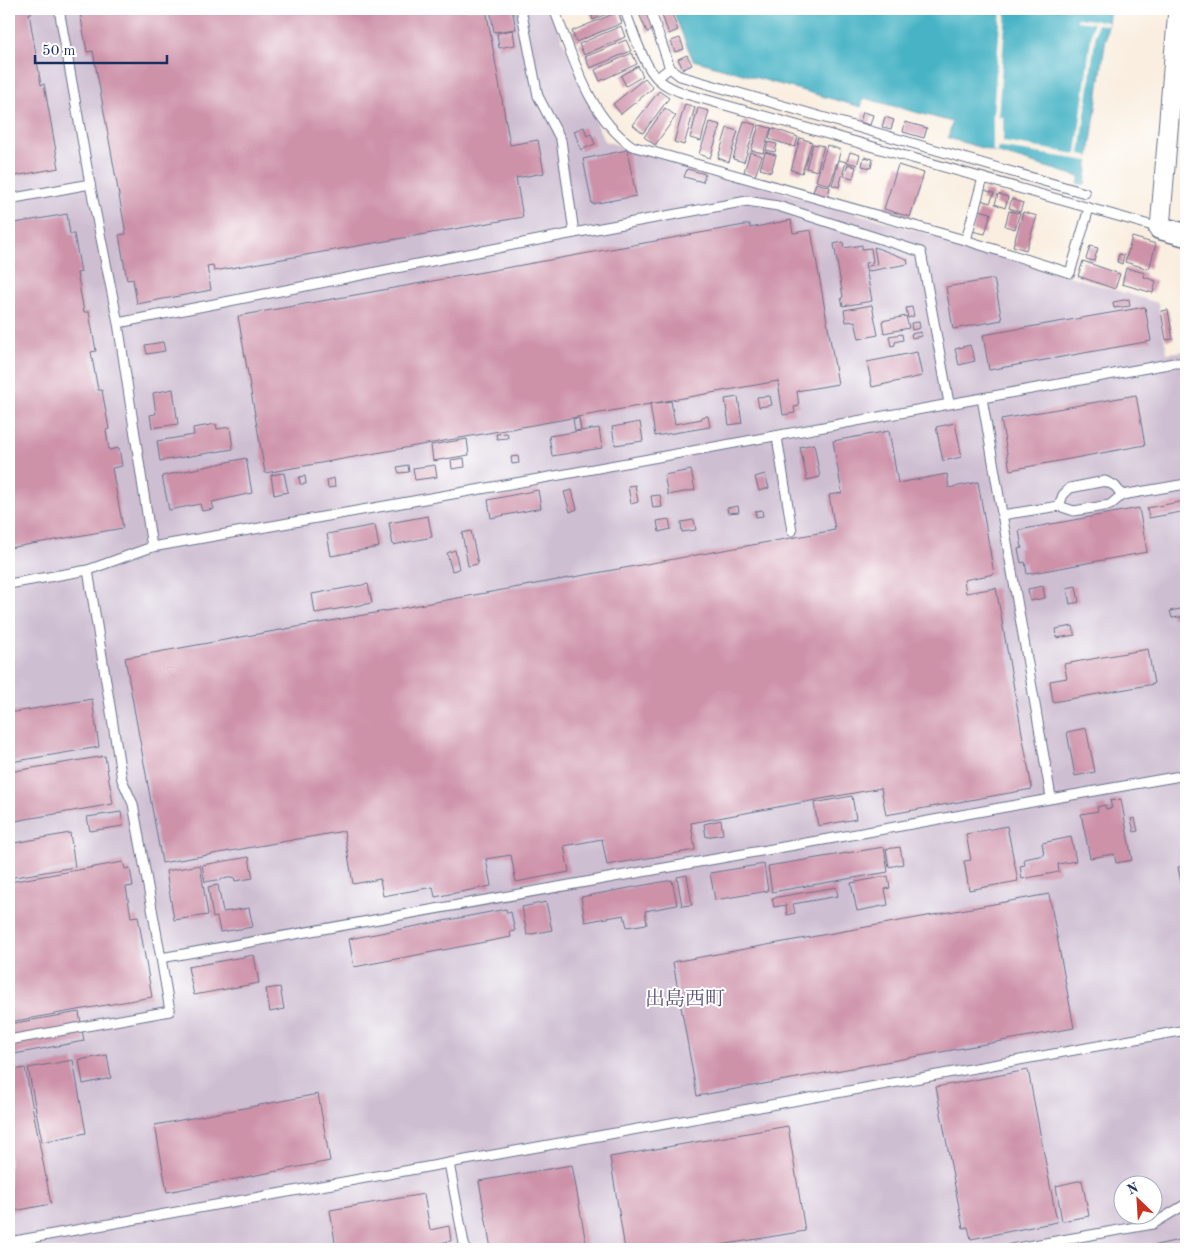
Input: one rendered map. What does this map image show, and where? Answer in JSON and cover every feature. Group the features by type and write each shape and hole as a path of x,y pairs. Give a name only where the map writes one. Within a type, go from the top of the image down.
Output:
{"street":[{"path":"1178,9 1160,228 1186,235"}],"lane":[{"path":"59,9 90,184 118,323 152,547"},
{"path":"521,9 538,96 561,140 574,233"},
{"path":"554,9 592,103 611,129 632,146 966,240 1070,273 1089,208"},
{"path":"624,9 647,63 657,78 668,87 686,94 1160,228"},
{"path":"650,9 670,68 680,76 1085,194"},
{"path":"657,78 670,68"},
{"path":"966,240 983,178"},
{"path":"9,199 90,184"},
{"path":"118,323 574,233 747,201 778,206 921,252 949,403"},
{"path":"9,584 88,570 152,547 777,436 949,403 1174,363 1186,363"},
{"path":"982,398 1051,798"},
{"path":"777,436 792,531"},
{"path":"1059,506 1063,495 1070,488 1106,481 1115,486 1122,495"},
{"path":"1002,515 1059,506 1074,511 1110,505 1122,495 1186,484"},
{"path":"9,1040 170,1011 133,804 122,780 88,570"},
{"path":"161,958 555,886 844,837 1186,775"},
{"path":"9,1242 1186,1030"},
{"path":"449,1163 465,1249"},
{"path":"1011,1249 1153,1224 1186,1204"}],"shaded area":[{"path":"9,9 550,9 604,141 957,242 1158,303 1167,353 1186,351 1186,1249 9,1249"}],"water":[{"path":"672,9 1110,9 1085,184 1078,184 1080,177 948,138 952,122 864,98 861,107 693,60"}],"pier":[{"path":"1001,9 1006,9 998,117 1003,117 1003,142 1076,154 1093,23 1077,21 1077,18 1108,22 1108,25 1097,24 1080,154 1089,156 1089,161 997,147 997,153 993,151 993,115"}],"building":[{"path":"9,9 31,9 32,13 29,13 41,85 44,84 59,168 9,177"},
{"path":"82,9 486,9 510,145 538,140 544,173 516,178 523,217 214,271 213,265 207,266 211,290 137,304 133,279 127,280 119,235 126,234 93,51 87,52 80,12 83,11"},
{"path":"490,9 512,9 516,29 494,32"},
{"path":"589,9 618,9 593,20"},
{"path":"637,9 648,9 656,29 647,32"},
{"path":"618,12 622,23 576,42 572,31"},
{"path":"671,12 678,30 669,34 662,15"},
{"path":"621,26 625,37 584,55 579,44"},
{"path":"513,30 515,45 499,48 497,33"},
{"path":"680,38 684,49 675,52 671,41"},
{"path":"626,40 631,51 590,68 585,57"},
{"path":"632,53 637,64 600,81 595,70"},
{"path":"687,55 692,65 683,69 678,59"},
{"path":"638,66 643,76 626,86 621,76"},
{"path":"645,78 653,88 621,114 613,104"},
{"path":"659,91 669,98 643,133 633,125"},
{"path":"685,104 695,107 684,145 674,142"},
{"path":"665,108 676,116 655,145 644,137"},
{"path":"698,108 709,111 701,141 690,138"},
{"path":"863,112 873,115 870,125 860,122"},
{"path":"885,117 894,120 891,129 882,127"},
{"path":"744,121 756,125 744,162 733,159"},
{"path":"710,122 721,125 710,158 699,154"},
{"path":"905,122 927,128 924,138 903,132"},
{"path":"759,125 771,128 763,153 751,150"},
{"path":"584,127 587,136 591,134 595,144 581,150 574,131"},
{"path":"727,128 738,131 729,162 718,158"},
{"path":"772,128 798,137 795,147 769,139"},
{"path":"800,138 812,142 802,173 791,170"},
{"path":"768,142 777,144 775,152 766,150"},
{"path":"813,144 824,146 817,171 806,168"},
{"path":"827,145 841,150 830,185 816,181"},
{"path":"627,150 636,196 592,204 583,159"},
{"path":"750,152 762,156 755,176 744,172"},
{"path":"765,152 776,155 771,172 760,169"},
{"path":"850,152 860,155 857,165 847,162"},
{"path":"864,157 873,159 871,168 862,166"},
{"path":"839,160 846,162 839,187 832,185"},
{"path":"848,164 856,167 853,178 844,176"},
{"path":"898,165 924,173 910,217 884,209"},
{"path":"687,169 705,174 703,182 684,177"},
{"path":"816,183 830,187 828,196 813,192"},
{"path":"984,190 994,193 990,203 981,200"},
{"path":"998,194 1008,197 1005,208 995,204"},
{"path":"1012,199 1023,203 1020,212 1009,208"},
{"path":"979,210 991,213 985,234 972,231"},
{"path":"1009,211 1020,213 1015,229 1005,226"},
{"path":"1023,212 1037,216 1026,250 1013,246"},
{"path":"67,214 70,234 74,234 81,272 77,273 84,312 89,312 96,351 91,352 98,390 102,390 109,429 106,430 109,450 119,448 122,466 112,468 123,528 9,548 9,224"},
{"path":"791,220 793,233 811,230 838,384 797,391 799,406 794,407 795,413 783,415 778,381 265,473 238,316 750,224 750,228"},
{"path":"1132,237 1156,244 1149,269 1125,262"},
{"path":"843,242 844,248 862,245 862,249 871,248 873,262 865,263 872,301 843,306 834,244"},
{"path":"1090,246 1098,248 1094,261 1086,259"},
{"path":"874,247 907,259 908,264 869,271 868,266 877,264"},
{"path":"1119,254 1124,255 1122,264 1117,262"},
{"path":"1083,261 1120,274 1115,289 1078,276"},
{"path":"1126,268 1145,273 1144,277 1156,281 1153,293 1122,284"},
{"path":"994,279 1002,320 953,329 946,287"},
{"path":"1129,299 1130,306 1114,308 1113,302"},
{"path":"872,305 878,335 859,339 855,321 846,322 844,310"},
{"path":"912,307 914,316 908,318 906,308"},
{"path":"1145,307 1151,341 989,370 983,335"},
{"path":"1168,310 1173,339 1166,340 1161,311"},
{"path":"906,316 909,328 884,333 882,321"},
{"path":"919,322 920,328 912,330 911,323"},
{"path":"921,332 922,336 912,338 911,334"},
{"path":"902,334 903,340 895,342 895,345 891,346 889,336"},
{"path":"163,342 165,351 147,354 145,345"},
{"path":"970,345 975,361 959,365 955,349"},
{"path":"917,352 922,376 872,387 867,362"},
{"path":"173,389 178,424 152,428 150,415 156,414 153,393"},
{"path":"1136,395 1145,445 1010,470 1001,419"},
{"path":"770,396 772,405 759,407 757,397"},
{"path":"738,397 742,423 729,425 725,399"},
{"path":"671,401 675,424 702,419 701,417 708,416 710,427 655,436 650,404"},
{"path":"579,418 581,430 575,431 573,419"},
{"path":"640,422 643,441 615,445 612,427"},
{"path":"955,423 962,457 943,461 936,427"},
{"path":"216,424 217,429 230,427 233,449 160,461 157,441 194,435 193,428"},
{"path":"599,428 602,448 552,456 549,436"},
{"path":"889,431 898,483 947,474 949,488 978,482 994,574 964,580 966,593 996,588 1032,789 886,815 881,788 691,823 695,850 607,865 602,839 564,846 569,872 516,882 511,855 486,859 491,886 435,897 433,887 383,896 380,879 353,884 344,831 162,863 125,658 835,530 829,495 842,493 833,441"},
{"path":"507,433 508,438 497,439 496,434"},
{"path":"467,439 469,455 433,461 431,445"},
{"path":"814,444 820,477 807,480 800,447"},
{"path":"518,456 519,463 512,464 511,457"},
{"path":"246,458 252,493 212,502 214,509 202,511 200,504 169,510 162,476"},
{"path":"464,458 465,467 452,469 451,460"},
{"path":"408,465 409,472 399,473 397,467"},
{"path":"435,465 437,477 415,480 413,468"},
{"path":"691,470 695,490 668,495 664,475"},
{"path":"284,473 288,492 274,495 271,475"},
{"path":"765,474 769,488 759,491 755,477"},
{"path":"305,476 306,484 300,484 299,477"},
{"path":"334,478 335,487 328,488 327,480"},
{"path":"635,485 638,502 631,504 628,486"},
{"path":"538,490 541,508 491,518 488,500"},
{"path":"572,490 577,509 570,512 564,492"},
{"path":"660,495 662,507 653,508 651,496"},
{"path":"1185,501 1186,511 1149,518 1147,508"},
{"path":"738,506 739,512 728,513 727,508"},
{"path":"1139,508 1147,552 1027,574 1025,562 1021,563 1018,549 1022,548 1019,530"},
{"path":"762,510 763,516 756,517 755,511"},
{"path":"428,516 432,537 393,545 389,523"},
{"path":"669,519 671,529 659,532 657,521"},
{"path":"694,520 696,530 682,532 681,522"},
{"path":"375,525 379,547 331,556 327,534"},
{"path":"471,531 478,564 468,566 462,533"},
{"path":"455,550 459,569 452,571 447,553"},
{"path":"368,584 372,603 315,613 312,594"},
{"path":"1043,586 1045,598 1030,601 1028,589"},
{"path":"1076,586 1079,602 1070,604 1067,588"},
{"path":"1186,608 1186,616 1172,618 1170,611"},
{"path":"1073,626 1075,635 1057,638 1056,629"},
{"path":"1148,649 1154,684 1053,702 1050,681 1067,678 1064,664"},
{"path":"92,699 99,747 11,762 9,752 9,713"},
{"path":"1086,728 1095,772 1075,776 1067,732"},
{"path":"105,756 113,804 9,822 9,772"},
{"path":"852,796 856,819 818,826 814,803"},
{"path":"1121,799 1132,860 1116,863 1114,854 1090,858 1081,814 1098,811 1097,807 1105,805 1106,809 1112,808 1110,801"},
{"path":"121,812 123,826 90,831 87,817"},
{"path":"1135,818 1138,831 1134,832 1131,819"},
{"path":"721,820 723,834 706,837 704,824"},
{"path":"1007,826 1018,881 969,890 964,861 971,860 966,834"},
{"path":"70,833 75,867 9,878 9,844"},
{"path":"1071,837 1076,861 1058,864 1059,872 1022,879 1020,866 1025,865 1024,859 1044,855 1042,843"},
{"path":"884,847 888,872 772,892 768,866"},
{"path":"900,847 903,864 889,867 886,849"},
{"path":"249,857 253,878 235,881 234,877 205,882 202,865"},
{"path":"123,862 125,869 130,868 133,886 126,887 131,917 138,916 152,997 9,1022 9,882"},
{"path":"764,864 768,891 715,900 710,873"},
{"path":"200,865 208,915 174,920 166,871"},
{"path":"1186,866 1186,902 1185,902 1178,867"},
{"path":"687,875 692,905 682,906 677,877"},
{"path":"888,876 890,888 885,889 888,905 857,911 851,883"},
{"path":"672,880 677,905 645,911 647,924 627,927 624,915 585,922 581,897"},
{"path":"218,885 223,912 249,908 253,927 220,932 217,917 213,918 208,887"},
{"path":"836,887 838,896 793,904 795,913 787,915 786,905 774,907 772,898"},
{"path":"1049,894 1074,1028 697,1096 673,962"},
{"path":"546,902 552,930 527,935 522,907"},
{"path":"506,909 507,913 511,912 515,931 510,932 511,937 354,967 349,939"},
{"path":"254,955 259,983 194,995 188,967"},
{"path":"280,987 284,1009 270,1012 266,989"},
{"path":"79,1012 84,1041 9,1055 9,1024"},
{"path":"107,1055 111,1078 83,1084 79,1060"},
{"path":"73,1060 86,1133 42,1142 28,1068"},
{"path":"25,1068 51,1204 9,1212 9,1071"},
{"path":"1028,1070 1057,1222 971,1239 968,1227 963,1228 936,1087"},
{"path":"318,1094 330,1161 167,1192 155,1125"},
{"path":"788,1126 805,1231 697,1249 625,1249 610,1157"},
{"path":"572,1165 587,1249 491,1249 479,1181"},
{"path":"1082,1180 1089,1216 1062,1221 1056,1186"},
{"path":"424,1194 430,1230 449,1226 451,1241 401,1249 336,1249 330,1210"},
{"path":"1179,1240 1181,1249 1152,1249 1152,1246"}],"district":[{"name":"出島西町","path":"685,1000"}]}
